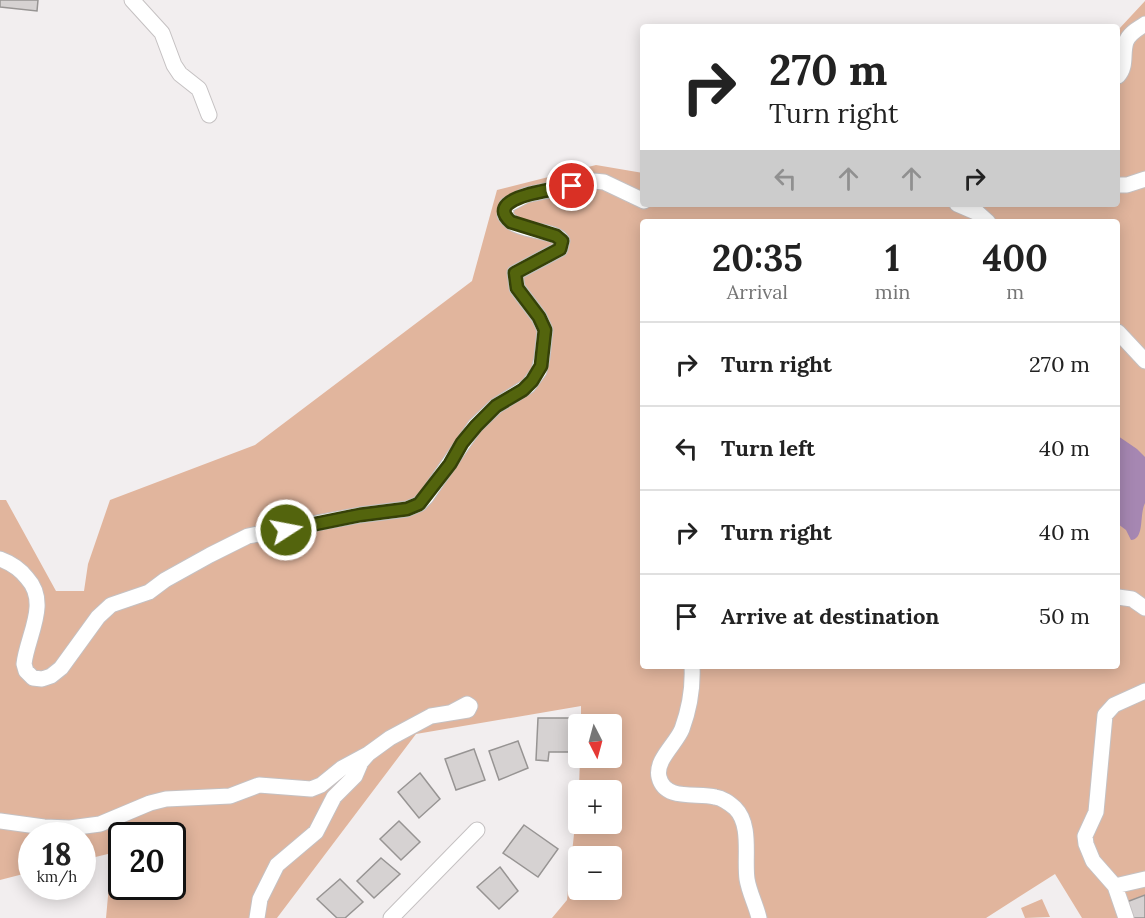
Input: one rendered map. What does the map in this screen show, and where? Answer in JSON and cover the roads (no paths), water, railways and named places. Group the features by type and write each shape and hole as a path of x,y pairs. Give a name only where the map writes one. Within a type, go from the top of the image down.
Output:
{"street":[{"path":"132,0 162,33 174,65 180,74 199,89 209,115"},
{"path":"1120,72 1124,65 1125,45 1128,38 1145,24"},
{"path":"1120,185 1145,179"},
{"path":"0,559 23,573 35,589 37,609 24,664 30,676 42,679 58,672 98,617 111,605 148,592 232,543 256,534 407,509 419,504 476,426 496,406 528,386 541,366 545,330 539,317 517,288 515,273 560,249 562,241 556,236 511,222 505,215 507,205 526,195 593,181 604,182 640,199"},
{"path":"964,207 978,213 985,219"},
{"path":"1120,334 1145,361"},
{"path":"1120,597 1132,599 1145,608"},
{"path":"692,669 689,700 683,727 661,764 659,777 664,788 672,792 719,798 738,812 744,826 747,880 759,918"},
{"path":"1126,918 1114,886 1087,851 1085,836 1096,812 1105,715 1114,705 1145,691"},
{"path":"0,821 70,828 100,824 150,803 166,799 230,796 259,785 311,789 321,785 342,768 390,738 431,716 452,712"},
{"path":"257,918 260,899 277,866 316,832 334,797 355,776 360,762 368,753"},
{"path":"391,918 477,830"},
{"path":"1114,886 1145,879"}]}
